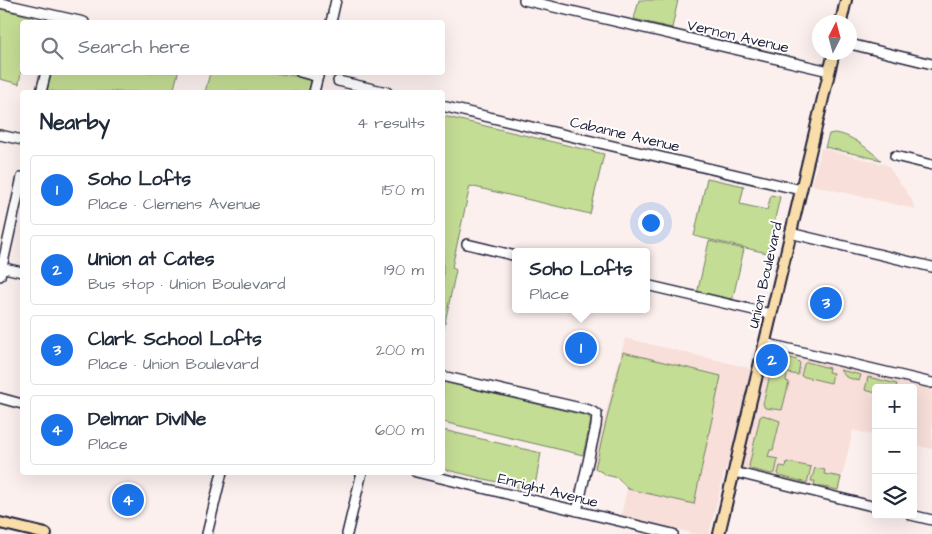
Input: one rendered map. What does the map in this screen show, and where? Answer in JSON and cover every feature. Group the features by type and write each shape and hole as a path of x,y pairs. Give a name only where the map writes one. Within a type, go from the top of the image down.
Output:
{"main road":[{"path":"843,15 846,0"},
{"name":"Union Boulevard","path":"719,534 832,60"},
{"path":"0,524 46,534"}],"street":[{"path":"331,20 336,0"},
{"name":"Vernon Avenue","path":"524,0 829,71"},
{"path":"0,3 58,20"},
{"path":"857,46 932,64"},
{"path":"42,90 45,75"},
{"path":"315,90 319,75"},
{"path":"338,81 378,90"},
{"name":"Cabanne Avenue","path":"445,107 801,190"},
{"path":"0,135 20,140"},
{"path":"895,156 932,165"},
{"path":"20,186 1,270 20,272"},
{"path":"790,233 932,267"},
{"path":"467,244 512,255"},
{"path":"650,286 771,314"},
{"path":"764,343 932,383"},
{"path":"446,377 589,410 597,414 577,511"},
{"path":"0,398 20,403"},
{"path":"734,472 872,506"},
{"path":"207,534 221,475"},
{"path":"347,534 361,475"},
{"name":"Enright Avenue","path":"428,475 673,534"},
{"path":"917,516 932,520"}],"shaded area":[{"path":"821,148 887,165 911,198 915,209 812,185"},
{"path":"625,338 766,372 771,354 777,351 915,384 872,384 872,435 853,430 838,494 726,466 709,534 697,534 621,516 627,489 618,478 606,475 592,467"},
{"path":"917,384 932,388 932,449 917,446"}],"green space":[{"path":"639,0 678,0 672,28 634,19"},
{"path":"0,9 34,17 33,20 20,20 19,84 0,79"},
{"path":"51,75 177,75 174,90 47,90"},
{"path":"209,75 287,75 308,78 311,83 309,90 206,90"},
{"path":"445,116 604,154 590,214 470,186 452,267 456,270 445,322"},
{"path":"834,133 853,139 881,160 825,147 829,134"},
{"path":"707,178 744,186 740,204 767,210 771,195 780,197 767,253 694,236"},
{"path":"709,241 744,249 732,302 697,294"},
{"path":"623,352 721,376 694,504 628,489 618,478 606,475 595,468"},
{"path":"779,355 797,360 800,363 798,375 787,373 786,381 789,382 782,410 765,408 763,404 774,358"},
{"path":"807,362 829,368 828,372 833,373 831,383 801,376 804,364"},
{"path":"840,370 861,375 859,381 846,377"},
{"path":"868,377 897,384 872,384 872,392 865,390"},
{"path":"445,382 588,416 591,420 583,455 445,422"},
{"path":"763,415 780,421 773,450 770,450 768,457 778,459 775,473 771,474 751,469 749,466 760,417"},
{"path":"445,430 541,453 534,491 445,469"},
{"path":"787,462 811,467 807,483 778,474 780,466 786,467"},
{"path":"815,468 825,470 824,474 841,477 838,490 814,485 815,481 811,481"}],"place":[{"name":"Clark School Lofts","path":"826,303"},
{"name":"Soho Lofts","path":"581,348"},
{"name":"Union at Cates","path":"772,360"},
{"name":"Delmar DivINe","path":"128,500"}]}
